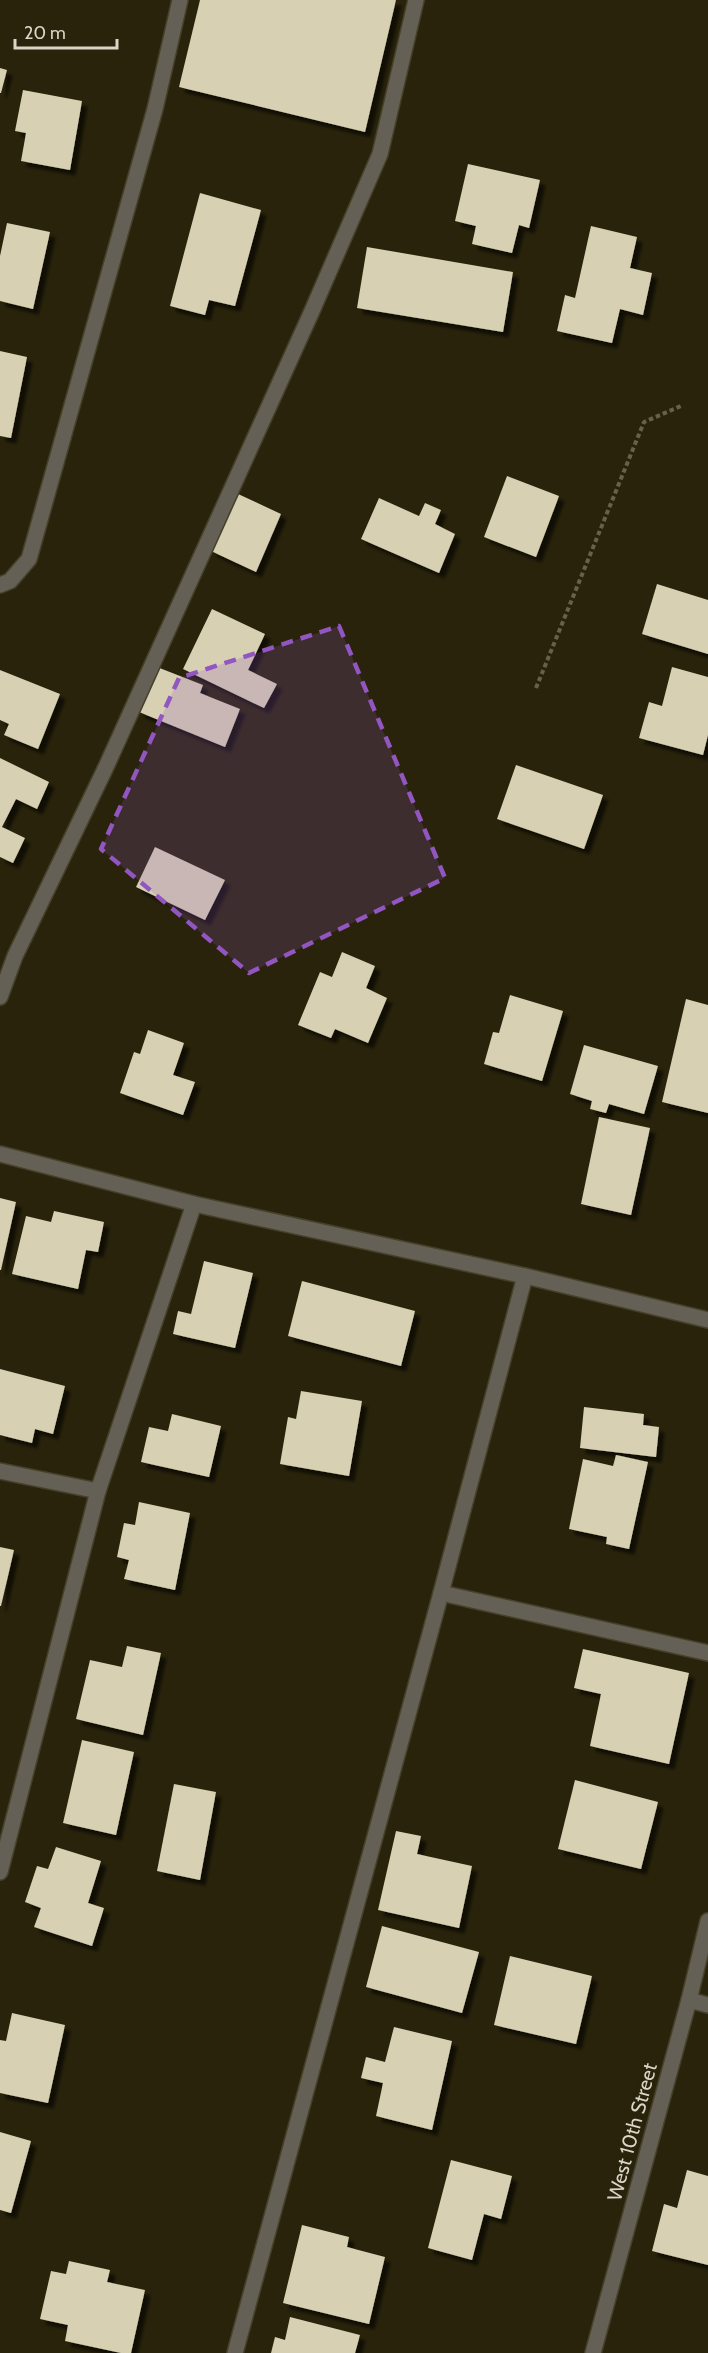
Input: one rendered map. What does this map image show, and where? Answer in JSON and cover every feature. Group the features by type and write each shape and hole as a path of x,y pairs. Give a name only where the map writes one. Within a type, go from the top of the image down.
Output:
{"street":[{"path":"0,585 10,581 29,559 155,109 180,0"},
{"path":"0,997 15,956 111,756 308,322 380,154 417,0"},
{"path":"0,1154 194,1204 525,1276 708,1320"},
{"path":"0,1872 98,1491 194,1204"},
{"path":"235,2353 525,1276"},
{"path":"0,1471 98,1491"},
{"path":"441,1593 708,1653"},
{"name":"West 10th Street","path":"593,2353 689,2000 708,1921"},
{"path":"689,2000 708,2005"}],"path":[{"path":"536,688 644,422 681,406"}],"highlighted area":[{"path":"339,626 445,878 249,973 101,849 179,678"}],"building":[{"path":"200,0 396,0 365,132 179,87"},
{"path":"0,68 7,70 1,93 0,93"},
{"path":"23,90 82,101 70,170 21,161 26,133 15,131"},
{"path":"468,164 540,180 529,228 519,225 512,253 472,244 476,226 455,221"},
{"path":"200,193 261,210 235,306 209,300 205,315 170,306"},
{"path":"7,223 50,232 33,309 0,301 0,256"},
{"path":"591,226 637,237 630,268 652,273 643,315 620,309 612,343 557,331 565,295 575,298"},
{"path":"367,247 513,272 503,332 357,308"},
{"path":"0,351 27,357 11,438 0,436"},
{"path":"507,476 559,496 536,557 484,537"},
{"path":"236,493 281,514 256,572 211,551"},
{"path":"379,498 419,516 425,503 441,510 435,524 455,534 439,573 361,539"},
{"path":"657,584 708,600 708,654 642,634"},
{"path":"212,609 265,634 248,670 277,684 264,708 183,669"},
{"path":"157,667 203,685 200,693 240,709 225,747 139,712"},
{"path":"672,667 708,677 708,735 703,755 639,738 649,702 662,706"},
{"path":"0,670 60,694 38,749 4,735 9,724 0,720"},
{"path":"0,758 49,782 37,809 16,799 2,827 25,838 13,863 0,857"},
{"path":"516,765 603,795 584,849 497,819"},
{"path":"155,847 225,880 205,920 136,887"},
{"path":"342,952 375,966 366,988 387,998 368,1043 335,1029 331,1038 298,1025 320,972 332,977"},
{"path":"510,995 563,1011 542,1081 484,1064 493,1032 499,1033"},
{"path":"686,999 708,1005 708,1113 662,1102"},
{"path":"148,1030 184,1043 173,1075 195,1082 183,1115 120,1093 134,1052 140,1054"},
{"path":"584,1045 658,1066 644,1114 609,1104 606,1113 590,1109 592,1101 570,1094"},
{"path":"599,1117 650,1128 631,1215 581,1204"},
{"path":"0,1198 16,1202 1,1270 0,1270"},
{"path":"54,1211 104,1222 98,1252 86,1250 78,1289 12,1274 26,1216 51,1222"},
{"path":"204,1261 253,1273 235,1348 173,1334 178,1311 191,1314"},
{"path":"302,1281 415,1311 401,1366 288,1336"},
{"path":"0,1369 65,1386 53,1434 35,1429 32,1443 0,1435"},
{"path":"301,1391 362,1401 349,1476 280,1464 288,1417 296,1419"},
{"path":"584,1407 644,1414 643,1425 659,1427 656,1457 580,1448"},
{"path":"172,1414 221,1426 209,1477 141,1462 149,1427 168,1431"},
{"path":"616,1455 648,1462 629,1549 606,1544 607,1537 569,1529 583,1459 613,1466"},
{"path":"139,1502 190,1513 175,1590 124,1579 129,1560 117,1557 124,1523 135,1525"},
{"path":"0,1547 14,1550 1,1606 0,1606"},
{"path":"127,1646 161,1653 143,1735 76,1719 90,1660 122,1667"},
{"path":"583,1649 689,1673 669,1764 590,1746 601,1694 574,1688"},
{"path":"82,1740 134,1752 116,1835 63,1823"},
{"path":"575,1780 658,1802 641,1869 558,1849"},
{"path":"174,1784 216,1792 200,1880 157,1871"},
{"path":"396,1831 421,1836 417,1854 472,1866 459,1928 378,1910"},
{"path":"56,1847 101,1861 88,1903 104,1908 92,1946 34,1927 41,1908 25,1902 37,1866 48,1869"},
{"path":"382,1926 479,1952 462,2013 366,1987"},
{"path":"510,1956 592,1976 576,2044 494,2025"},
{"path":"12,2013 65,2025 48,2103 0,2093 0,2040 6,2041"},
{"path":"394,2027 452,2041 432,2130 376,2116 383,2083 361,2078 366,2057 385,2062"},
{"path":"0,2132 31,2141 11,2213 0,2210"},
{"path":"451,2160 512,2176 501,2219 484,2214 472,2260 428,2248"},
{"path":"687,2170 708,2176 708,2265 652,2251 664,2204 677,2208"},
{"path":"302,2225 349,2237 347,2247 385,2257 369,2324 283,2303"},
{"path":"69,2261 110,2270 107,2282 145,2290 131,2353 65,2341 68,2325 40,2319 51,2271 66,2274"},
{"path":"290,2317 360,2335 355,2353 271,2353 275,2337 285,2340"}]}
